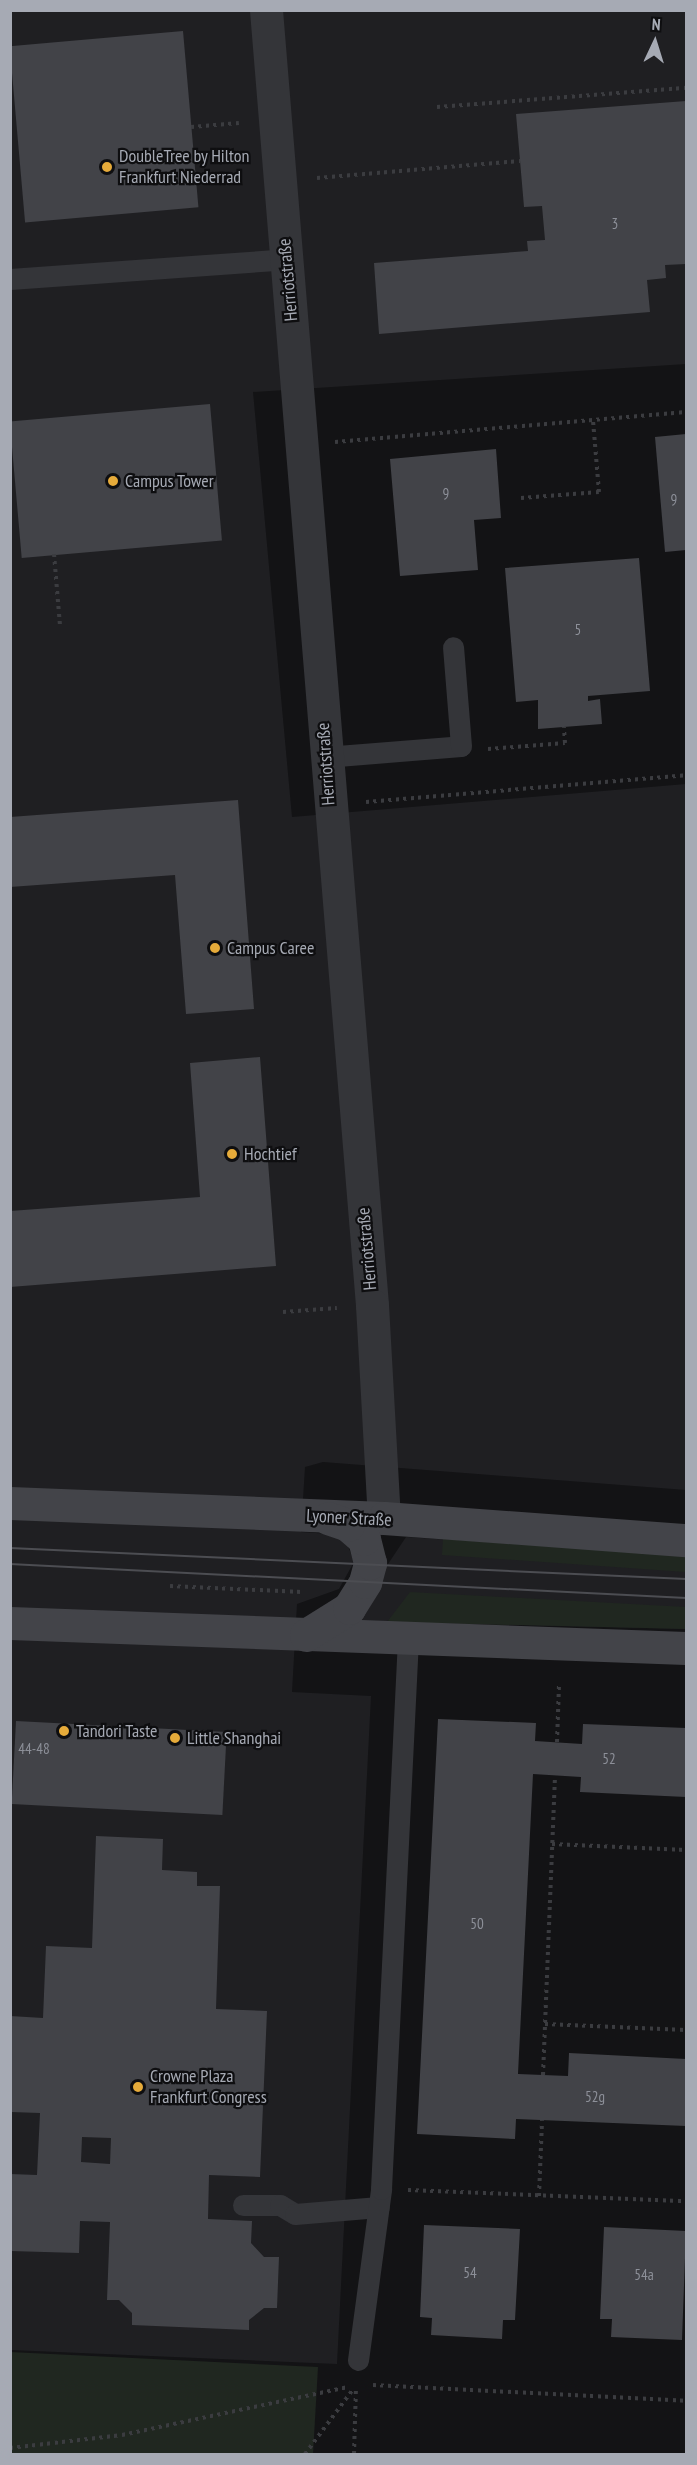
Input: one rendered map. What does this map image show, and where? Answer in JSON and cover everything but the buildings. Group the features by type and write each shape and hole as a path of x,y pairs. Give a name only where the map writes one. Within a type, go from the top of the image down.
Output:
{"main road":[{"name":"Lyoner Straße","path":"10,1503 384,1518 687,1540"},
{"path":"306,1635 349,1608 370,1563 364,1539 348,1525 327,1517"},
{"path":"10,1623 408,1640 687,1648"}],"street":[{"name":"Herriotstraße","path":"266,10 329,805 372,1305 384,1518"}],"lane":[{"path":"10,279 286,259"},
{"path":"325,756 461,746 453,647"},
{"path":"358,2360 380,2198 408,1640"},
{"path":"243,2205 280,2205 295,2214 380,2198"}],"path":[{"path":"436,107 687,88"},
{"path":"191,126 239,123"},
{"path":"317,177 520,161"},
{"path":"301,444 687,412"},
{"path":"521,498 599,492 593,420"},
{"path":"54,554 60,625"},
{"path":"461,746 565,743 564,727"},
{"path":"329,805 687,775"},
{"path":"284,1312 337,1308"},
{"path":"170,1586 303,1592"},
{"path":"557,1742 558,1686"},
{"path":"543,2075 555,1775"},
{"path":"552,1844 687,1850"},
{"path":"545,2024 687,2030"},
{"path":"539,2196 542,2120"},
{"path":"380,2198 539,2196 687,2201"},
{"path":"354,2454 358,2360"},
{"path":"305,2454 356,2385"},
{"path":"10,2448 122,2435 356,2385 687,2400"}],"shaded area":[{"path":"11,11 686,11 686,364 253,392 292,817 686,784 686,1490 323,1462 305,1467 301,1532 331,1534 347,1543 354,1562 339,1589 297,1604 292,1692 371,1696 337,2364 11,2350"},
{"path":"406,1537 686,1555 686,1629 350,1621"},
{"path":"443,1539 686,1556 685,1572 442,1555"},
{"path":"410,1592 686,1607 686,1629 387,1622"},
{"path":"10,2352 318,2367 313,2454 11,2454"}],"tram line":[{"path":"10,1548 686,1579"},
{"path":"10,1564 686,1598"}],"place":[{"name":"DoubleTree by Hilton Frankfurt Niederrad","path":"107,167"},
{"name":"Campus Tower","path":"113,481"},
{"name":"Campus Caree","path":"215,948"},
{"name":"Hochtief","path":"232,1154"},
{"name":"Tandori Taste","path":"64,1731"},
{"name":"Little Shanghai","path":"175,1738"},
{"name":"Crowne Plaza Frankfurt Congress","path":"138,2087"}]}
